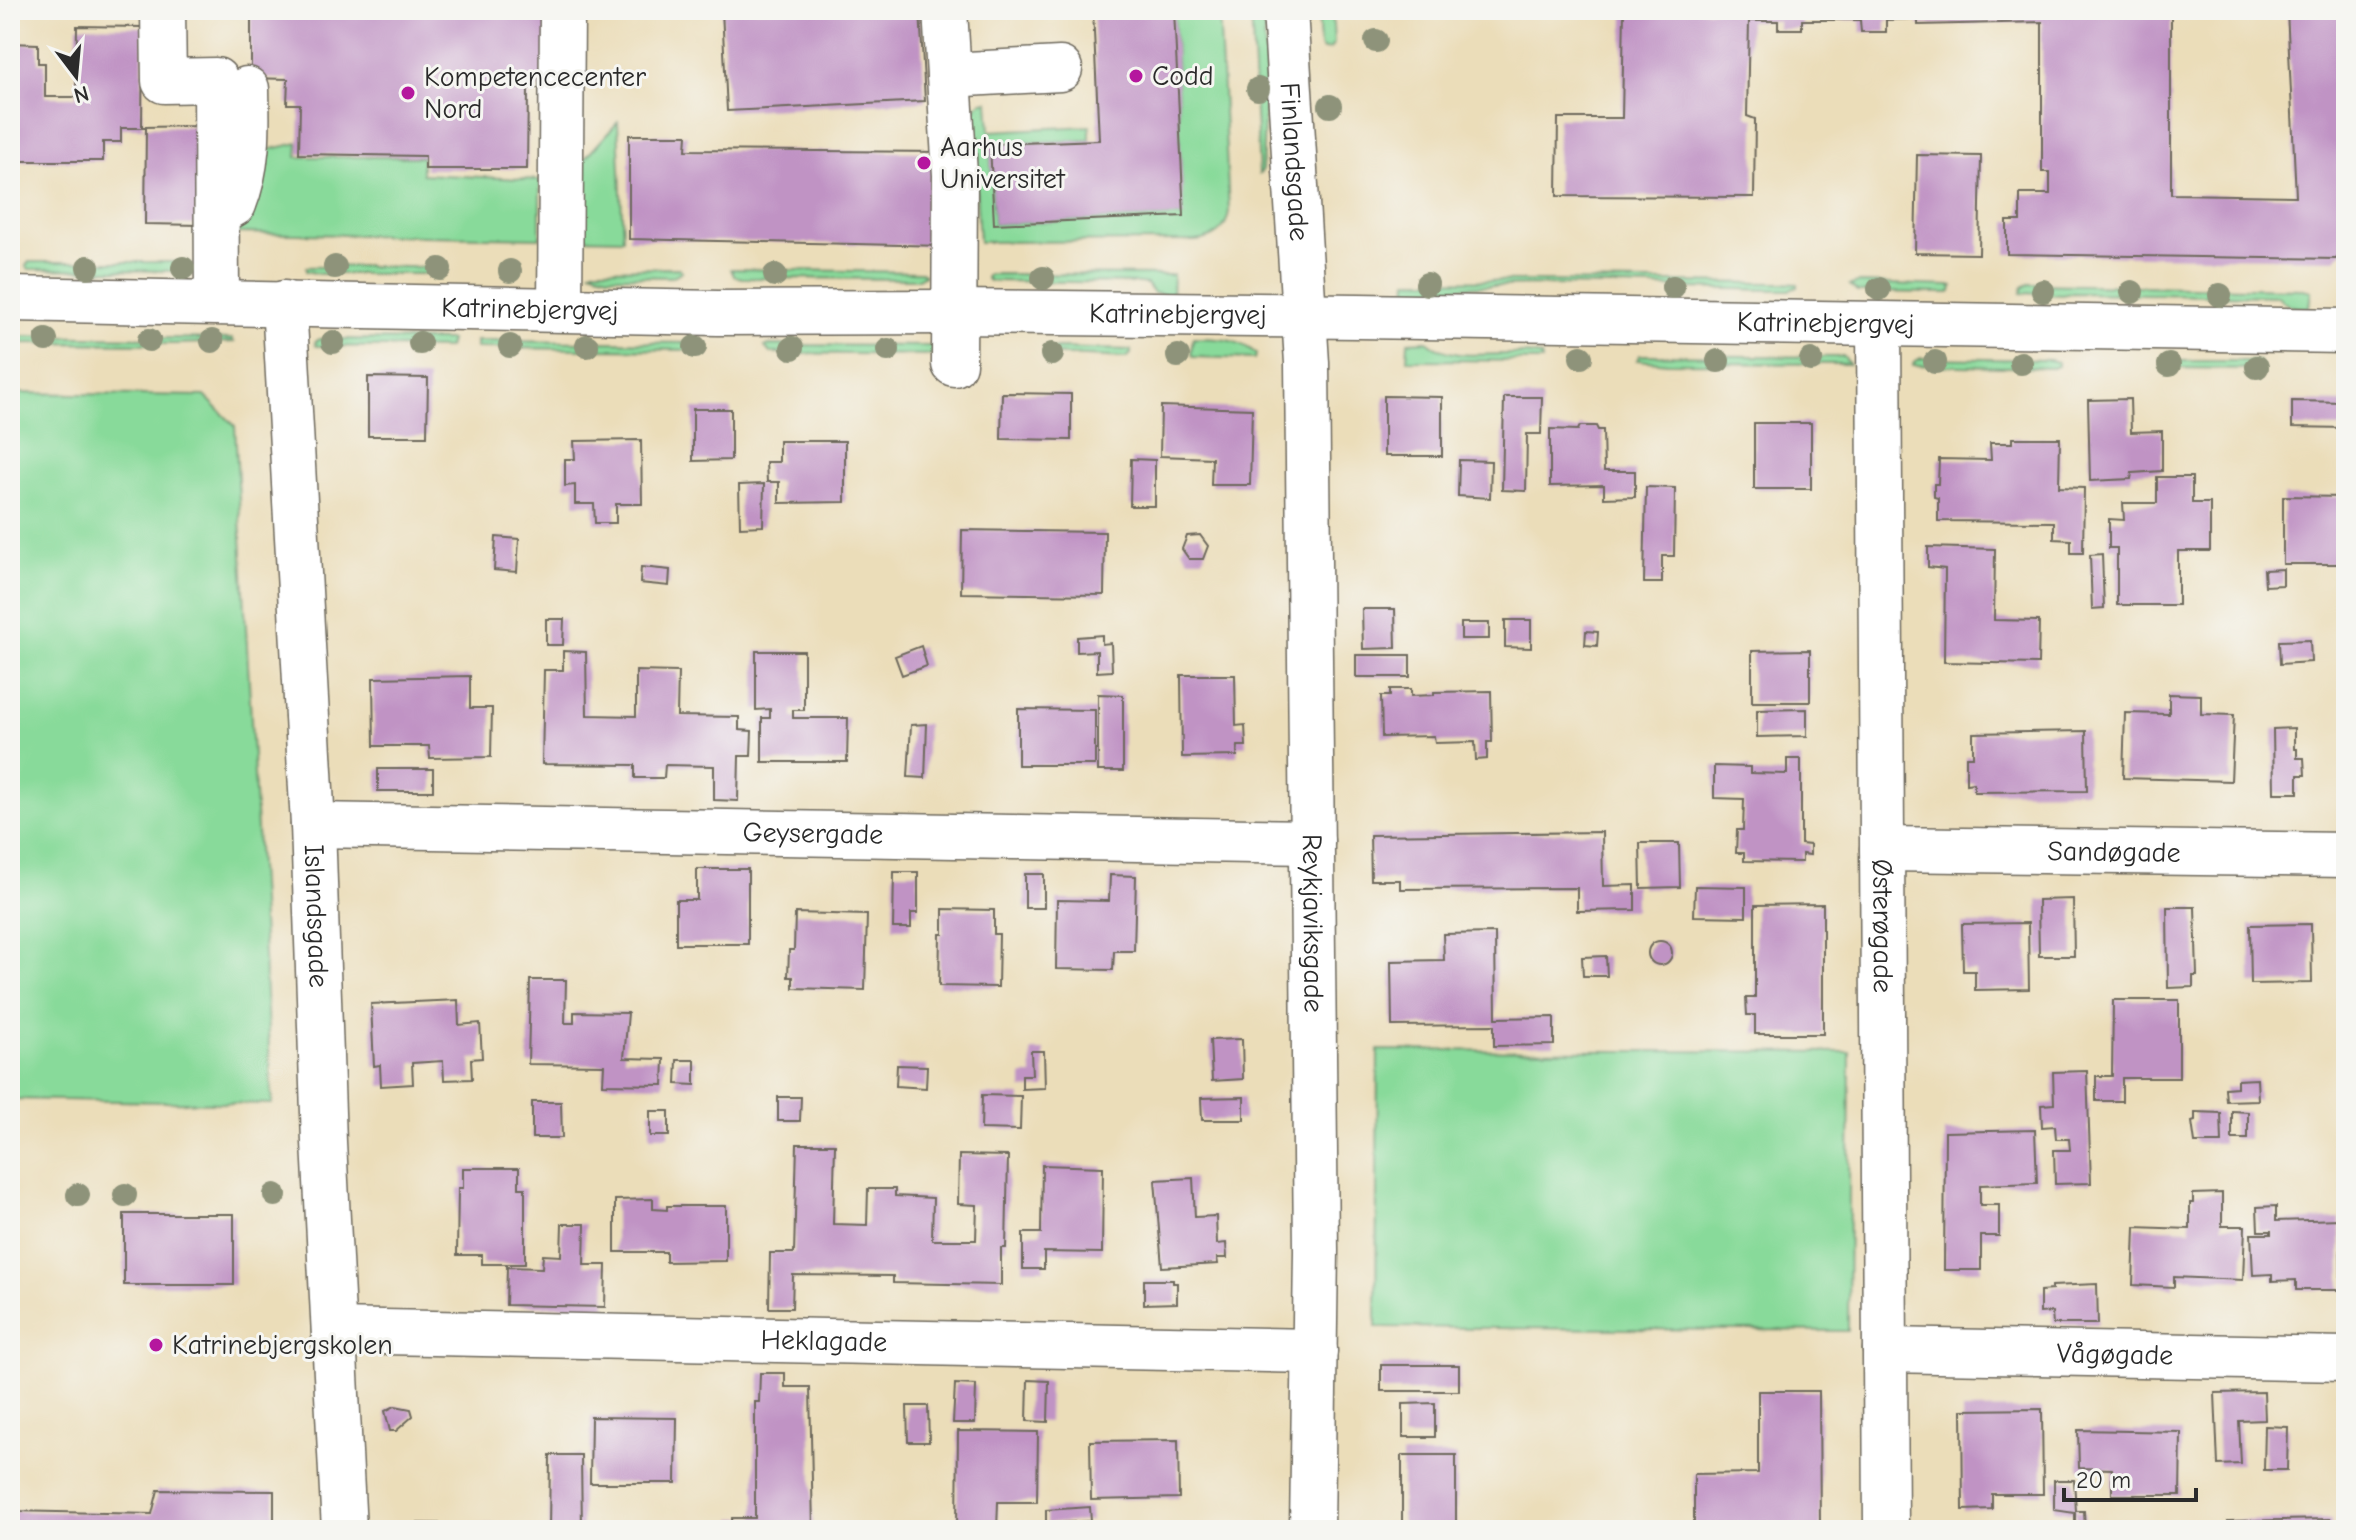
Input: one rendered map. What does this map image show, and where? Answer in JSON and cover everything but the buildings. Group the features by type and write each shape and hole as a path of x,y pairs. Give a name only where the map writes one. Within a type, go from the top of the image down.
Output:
{"street":[{"path":"163,10 164,81 216,80 217,302"},
{"path":"560,309 562,10"},
{"path":"945,10 955,175 954,364"},
{"name":"Finlandsgade","path":"1285,10 1303,315"},
{"path":"949,75 1060,69"},
{"path":"216,213 234,204 244,181 248,141 247,89"},
{"name":"Katrinebjergvej","path":"10,299 718,313 1303,315 2346,331"},
{"name":"Islandsgade","path":"284,303 313,825 344,1530"},
{"name":"Reykjaviksgade","path":"1303,315 1307,363 1312,842 1315,1351 1312,1530"},
{"name":"Østerøgade","path":"1879,324 1886,1530"},
{"name":"Geysergade","path":"313,825 1312,842"},
{"name":"Sandøgade","path":"1882,849 2346,855"},
{"name":"Heklagade","path":"334,1331 1315,1351"},
{"name":"Vågøgade","path":"1885,1350 2346,1359"}],"green space":[{"path":"1219,10 1229,211 1222,228 1213,236 1195,241 979,242 972,113 978,104 988,101 990,131 1090,126 1090,140 990,144 994,224 1183,216 1174,12"},
{"path":"1251,10 1263,10 1266,66 1262,171 1259,174"},
{"path":"1318,10 1332,10 1334,43 1330,49 1323,50 1320,46"},
{"path":"618,122 623,239 579,238 580,164"},
{"path":"298,143 297,157 422,157 422,174 540,180 540,238 233,233 258,152"},
{"path":"29,262 173,262 185,264 186,268 178,271 29,269 26,266"},
{"path":"306,267 442,268 429,274 319,274 306,271"},
{"path":"679,268 682,271 672,277 608,276 591,271 596,269"},
{"path":"731,269 921,272 925,275 918,279 742,278 734,276"},
{"path":"988,274 1173,275 1172,296 1153,293 1147,284 1139,283 989,281 986,278"},
{"path":"1408,280 1778,283 1798,284 1798,287 1789,290 1485,286 1438,289 1407,299"},
{"path":"2029,284 2311,291 2309,307 2300,307 2288,305 2278,296 2021,293 2023,287"},
{"path":"1850,285 1953,287 1949,293 1857,292"},
{"path":"10,336 232,339 234,342 10,343"},
{"path":"1193,338 1241,344 1256,354 1255,359 1193,357"},
{"path":"320,339 450,340 448,348 316,346 315,342"},
{"path":"476,341 701,343 704,347 699,350 476,348"},
{"path":"1427,341 1452,353 1527,354 1541,356 1542,361 1407,360 1408,342"},
{"path":"933,346 935,355 770,353 765,347"},
{"path":"1057,348 1131,350 1131,354 1126,358 1046,354"},
{"path":"1640,355 1844,357 1849,364 1668,363 1637,360"},
{"path":"1921,358 2050,360 2058,362 2058,366 1913,365"},
{"path":"2259,361 2262,366 2259,369 2162,368 2165,362"},
{"path":"10,393 205,396 235,426 272,1104 10,1099"},
{"path":"1378,1050 1850,1052 1848,1331 1376,1327"}],"place":[{"name":"Codd","path":"1136,76"},
{"name":"Kompetencecenter Nord","path":"408,93"},
{"name":"Aarhus Universitet","path":"924,163"},
{"name":"Katrinebjergskolen","path":"156,1345"}]}
